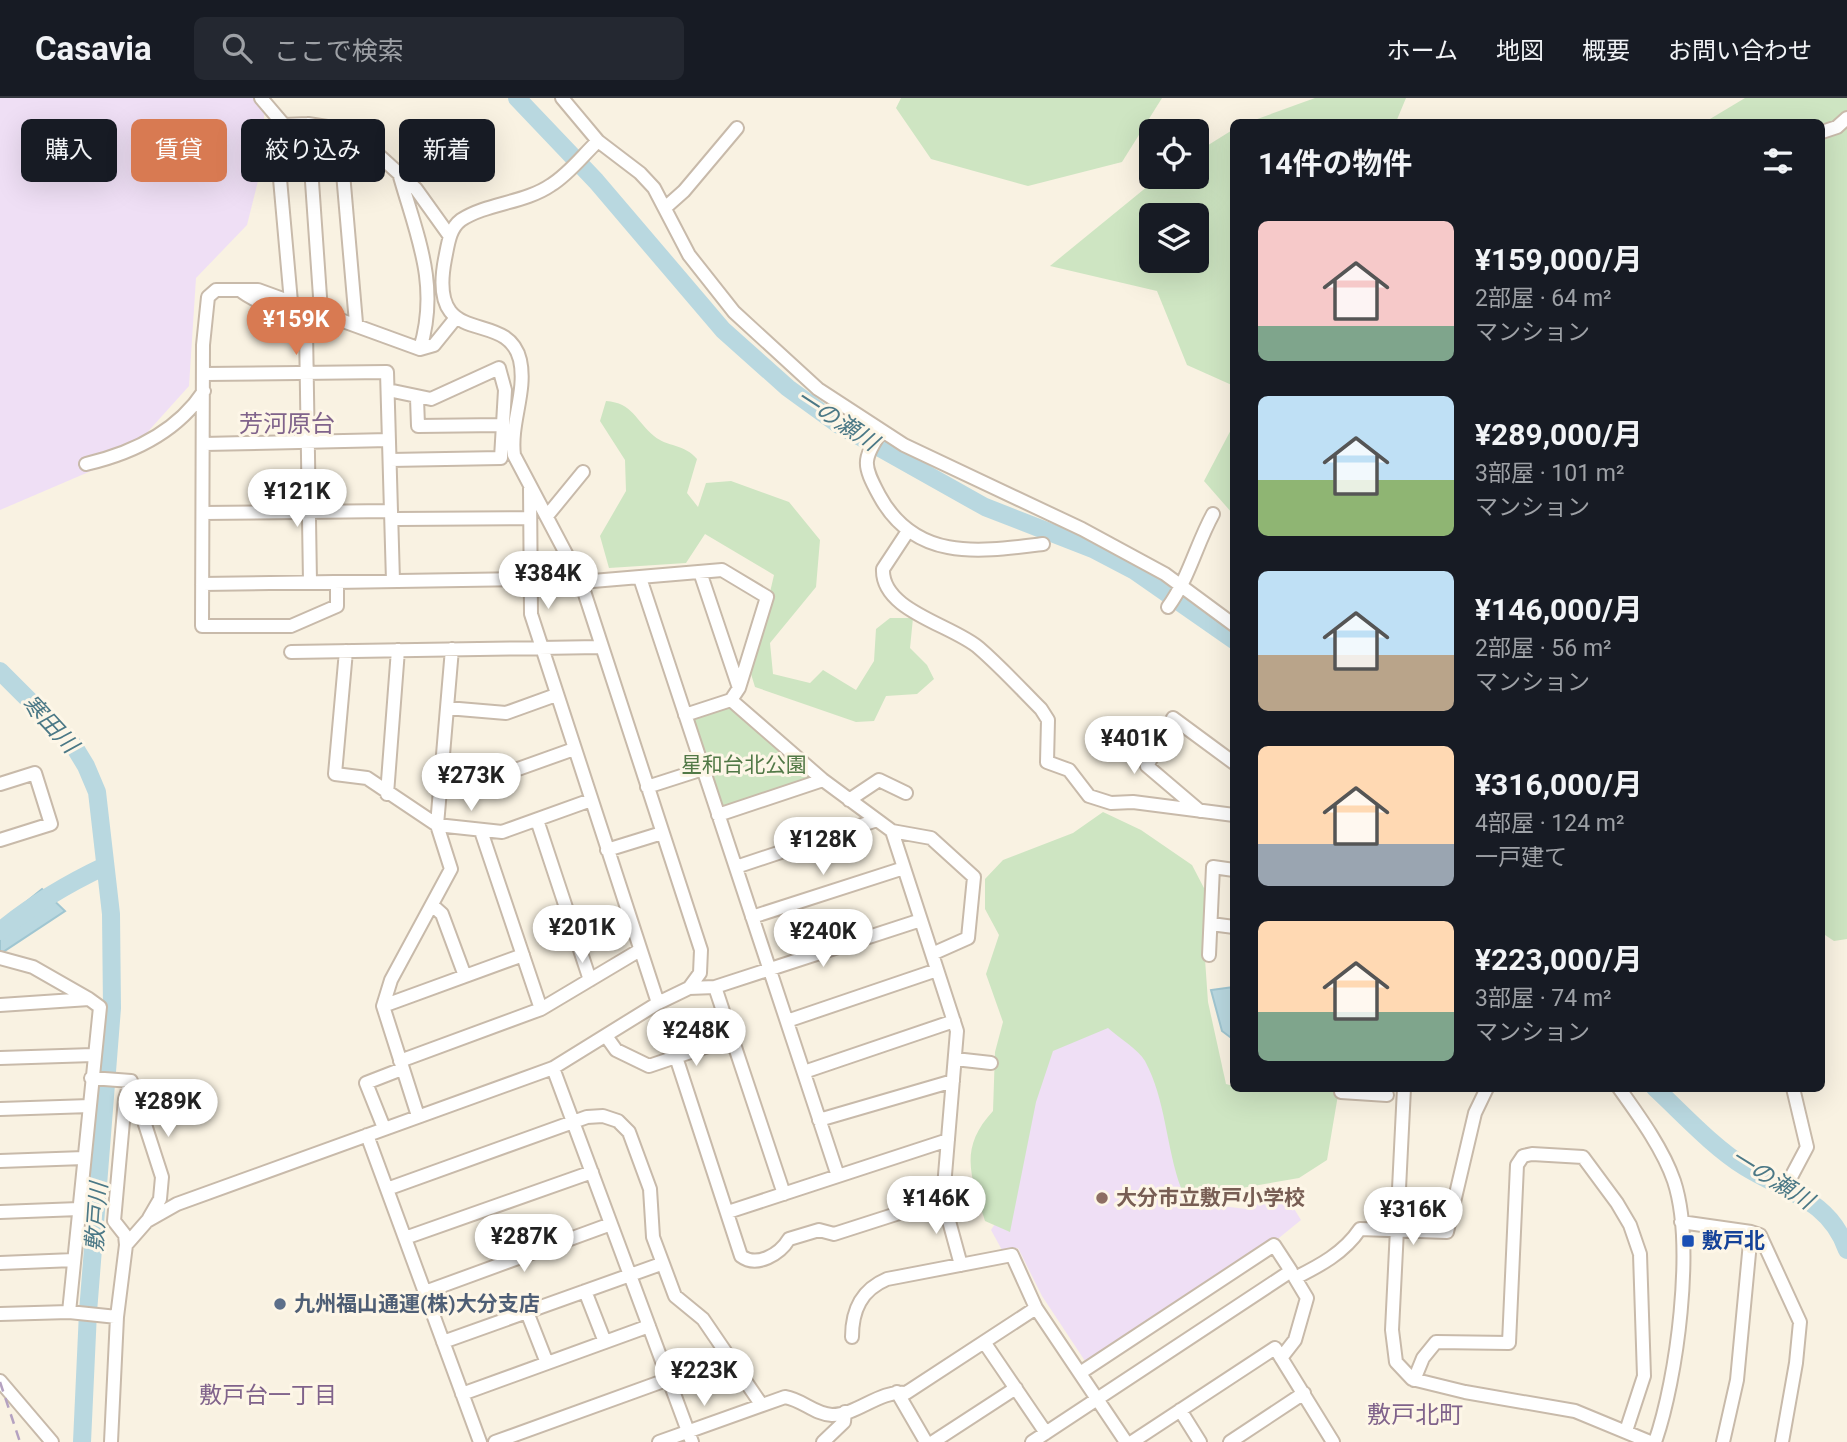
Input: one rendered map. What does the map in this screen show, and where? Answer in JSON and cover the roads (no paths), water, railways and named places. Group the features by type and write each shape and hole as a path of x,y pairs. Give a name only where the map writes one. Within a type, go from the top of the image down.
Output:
{"street":[{"path":"261,98 279,119"},
{"path":"562,98 594,144 640,173 666,207 689,255 734,312 818,389 878,435 1112,544 1230,622"},
{"path":"1825,131 1837,127 1847,118"},
{"path":"666,207 684,191 737,128"},
{"path":"594,144 551,186 460,221 449,235 443,271 445,302 455,319 463,324 494,331 509,340 519,357 522,379 512,439 514,451 530,488 581,582 701,950 699,972 689,988"},
{"path":"385,160 399,173"},
{"path":"280,182 291,302"},
{"path":"312,182 321,311"},
{"path":"344,182 356,323"},
{"path":"402,182 421,238 426,280 428,323 420,349"},
{"path":"409,182 449,235"},
{"path":"337,582 337,606 290,626 202,626 205,374 202,345 208,297 216,290 258,290 356,323 420,349 434,345 455,319"},
{"path":"240,290 249,298 300,320 306,330 310,582"},
{"path":"388,390 417,398 441,396 499,368 505,390 501,458"},
{"path":"205,374 387,372 394,515 393,581"},
{"path":"86,464 143,446 192,410 205,391"},
{"path":"417,398 418,426 501,425"},
{"path":"878,435 866,453 868,473 879,495 908,531 927,542 949,549 977,550 1043,544"},
{"path":"204,444 389,440"},
{"path":"390,460 501,458 514,451"},
{"path":"547,516 583,472"},
{"path":"530,488 531,614 658,1003"},
{"path":"203,513 309,512 530,518"},
{"path":"1170,605 1181,588 1213,514"},
{"path":"908,531 883,569 887,590 905,605 977,646 1041,709 1048,720 1047,762 1069,771 1090,796 1101,800 1230,815"},
{"path":"581,582 722,570 767,597 739,688 731,700 685,715"},
{"path":"700,572 739,688"},
{"path":"640,578 838,1176"},
{"path":"202,584 530,579"},
{"path":"290,652 600,647"},
{"path":"418,1116 383,1006 391,980 451,869 437,825 452,649"},
{"path":"387,794 398,650"},
{"path":"345,651 335,774 367,778 387,794 437,825 481,831 502,832 591,800"},
{"path":"447,708 506,713 556,695"},
{"path":"731,700 849,800 892,831 930,838 974,877 968,939 932,954"},
{"path":"1200,811 1147,766 1173,718 1230,760"},
{"path":"442,769 504,774 574,749"},
{"path":"647,787 703,769"},
{"path":"0,784 35,773 51,824 0,840"},
{"path":"718,815 823,780"},
{"path":"849,800 879,780 906,793"},
{"path":"537,820 590,980"},
{"path":"736,867 877,820"},
{"path":"481,831 541,1009"},
{"path":"892,831 957,1031 943,1199 961,1265"},
{"path":"607,850 662,834"},
{"path":"1209,955 1213,867 1230,869"},
{"path":"752,918 904,868"},
{"path":"432,905 442,914 465,976"},
{"path":"147,1221 177,1204 553,1068 658,1003 689,988 715,987 921,920"},
{"path":"1211,924 1230,926"},
{"path":"384,1128 366,1083 401,1065 541,1009 640,950"},
{"path":"383,1006 523,955"},
{"path":"0,958 33,967 100,1007 93,1055 95,1078 74,1261 74,1312"},
{"path":"787,1021 937,970"},
{"path":"715,987 784,1194"},
{"path":"0,1005 89,999"},
{"path":"804,1072 954,1021"},
{"path":"606,1036 616,1050 649,1066 732,1038"},
{"path":"0,1058 93,1055"},
{"path":"676,1057 729,1212 741,1256 748,1261 757,1261 782,1251 789,1239 820,1230 834,1234 943,1199"},
{"path":"955,1059 991,1063"},
{"path":"553,1068 690,1437"},
{"path":"95,1078 126,1080"},
{"path":"126,1080 162,1177 160,1199 147,1221 126,1245"},
{"path":"111,1442 113,1316 126,1245 125,1235 114,1221 126,1080"},
{"path":"820,1120 953,1081"},
{"path":"1341,1092 1387,1095"},
{"path":"1404,1092 1395,1230 1392,1349 1403,1373 1414,1380 1465,1392 1575,1411 1650,1442"},
{"path":"1281,1358 1295,1340 1307,1298 1295,1278 1338,1252 1360,1229 1447,1232 1475,1113 1485,1092"},
{"path":"1621,1092 1668,1167 1678,1196 1681,1222 1682,1268 1674,1371 1668,1406 1655,1442"},
{"path":"1790,1180 1807,1147 1794,1092"},
{"path":"0,1109 90,1106"},
{"path":"387,1189 573,1121 603,1116 618,1121 629,1132 650,1189 650,1225 661,1264 676,1296 703,1319 761,1404"},
{"path":"368,1135 480,1442"},
{"path":"729,1212 948,1140"},
{"path":"1414,1380 1423,1357 1436,1342 1508,1343 1517,1165 1523,1156 1532,1154 1583,1157 1630,1225 1640,1254 1644,1376 1626,1431"},
{"path":"0,1161 85,1158"},
{"path":"405,1238 592,1172"},
{"path":"0,1212 79,1209"},
{"path":"1681,1222 1760,1235 1800,1322 1796,1363 1782,1442"},
{"path":"425,1292 611,1224"},
{"path":"1723,1442 1737,1380 1751,1232"},
{"path":"1032,1442 1291,1272 1274,1245 1080,1373"},
{"path":"852,1337 856,1311 872,1285 887,1279 1012,1255 1036,1308 1126,1442"},
{"path":"0,1263 74,1261"},
{"path":"443,1342 661,1264"},
{"path":"585,1291 605,1342"},
{"path":"659,1442 690,1437 761,1404 785,1397 804,1402 822,1413 845,1412 897,1392 906,1393 1036,1308"},
{"path":"0,1314 74,1312 113,1316"},
{"path":"527,1312 547,1363"},
{"path":"462,1394 649,1326"},
{"path":"984,1342 1046,1433"},
{"path":"1132,1442 1275,1348 1334,1442"},
{"path":"495,1442 669,1378"},
{"path":"0,1381 51,1441"},
{"path":"933,1442 1016,1388"},
{"path":"897,1392 926,1442"},
{"path":"1230,1442 1304,1393"},
{"path":"1180,1410 1200,1442"},
{"path":"822,1441 844,1422 845,1412"}],"water":[{"path":"42,889 65,911 0,954 0,923"},
{"path":"1230,988 1230,1037 1222,1031 1211,990"}],"waterway":[{"name":"一の瀬川","path":"517,98 596,181 723,330 788,388 839,425 985,507 1093,549 1135,571 1230,637"},
{"name":"敷戸川","path":"0,671 72,743 86,766 97,792 111,914 112,1008 88,1312 82,1442"},
{"name":"寒田川","path":"0,931 51,895 105,866"},
{"name":"一の瀬川","path":"1659,1092 1733,1159 1818,1208 1839,1233 1847,1250"}],"railway":[{"path":"0,1382 20,1442"}],"place":[{"name":"大分市立敷戸小学校","path":"1102,1198"},
{"name":"敷戸北","path":"1688,1241"},
{"name":"九州福山通運(株)大分支店","path":"280,1304"}],"district":[{"name":"芳河原台","path":"287,424"},
{"name":"敷戸台一丁目","path":"268,1395"},
{"name":"敷戸北町","path":"1415,1415"}],"park label":[{"name":"星和台北公園","path":"744,765"}]}
